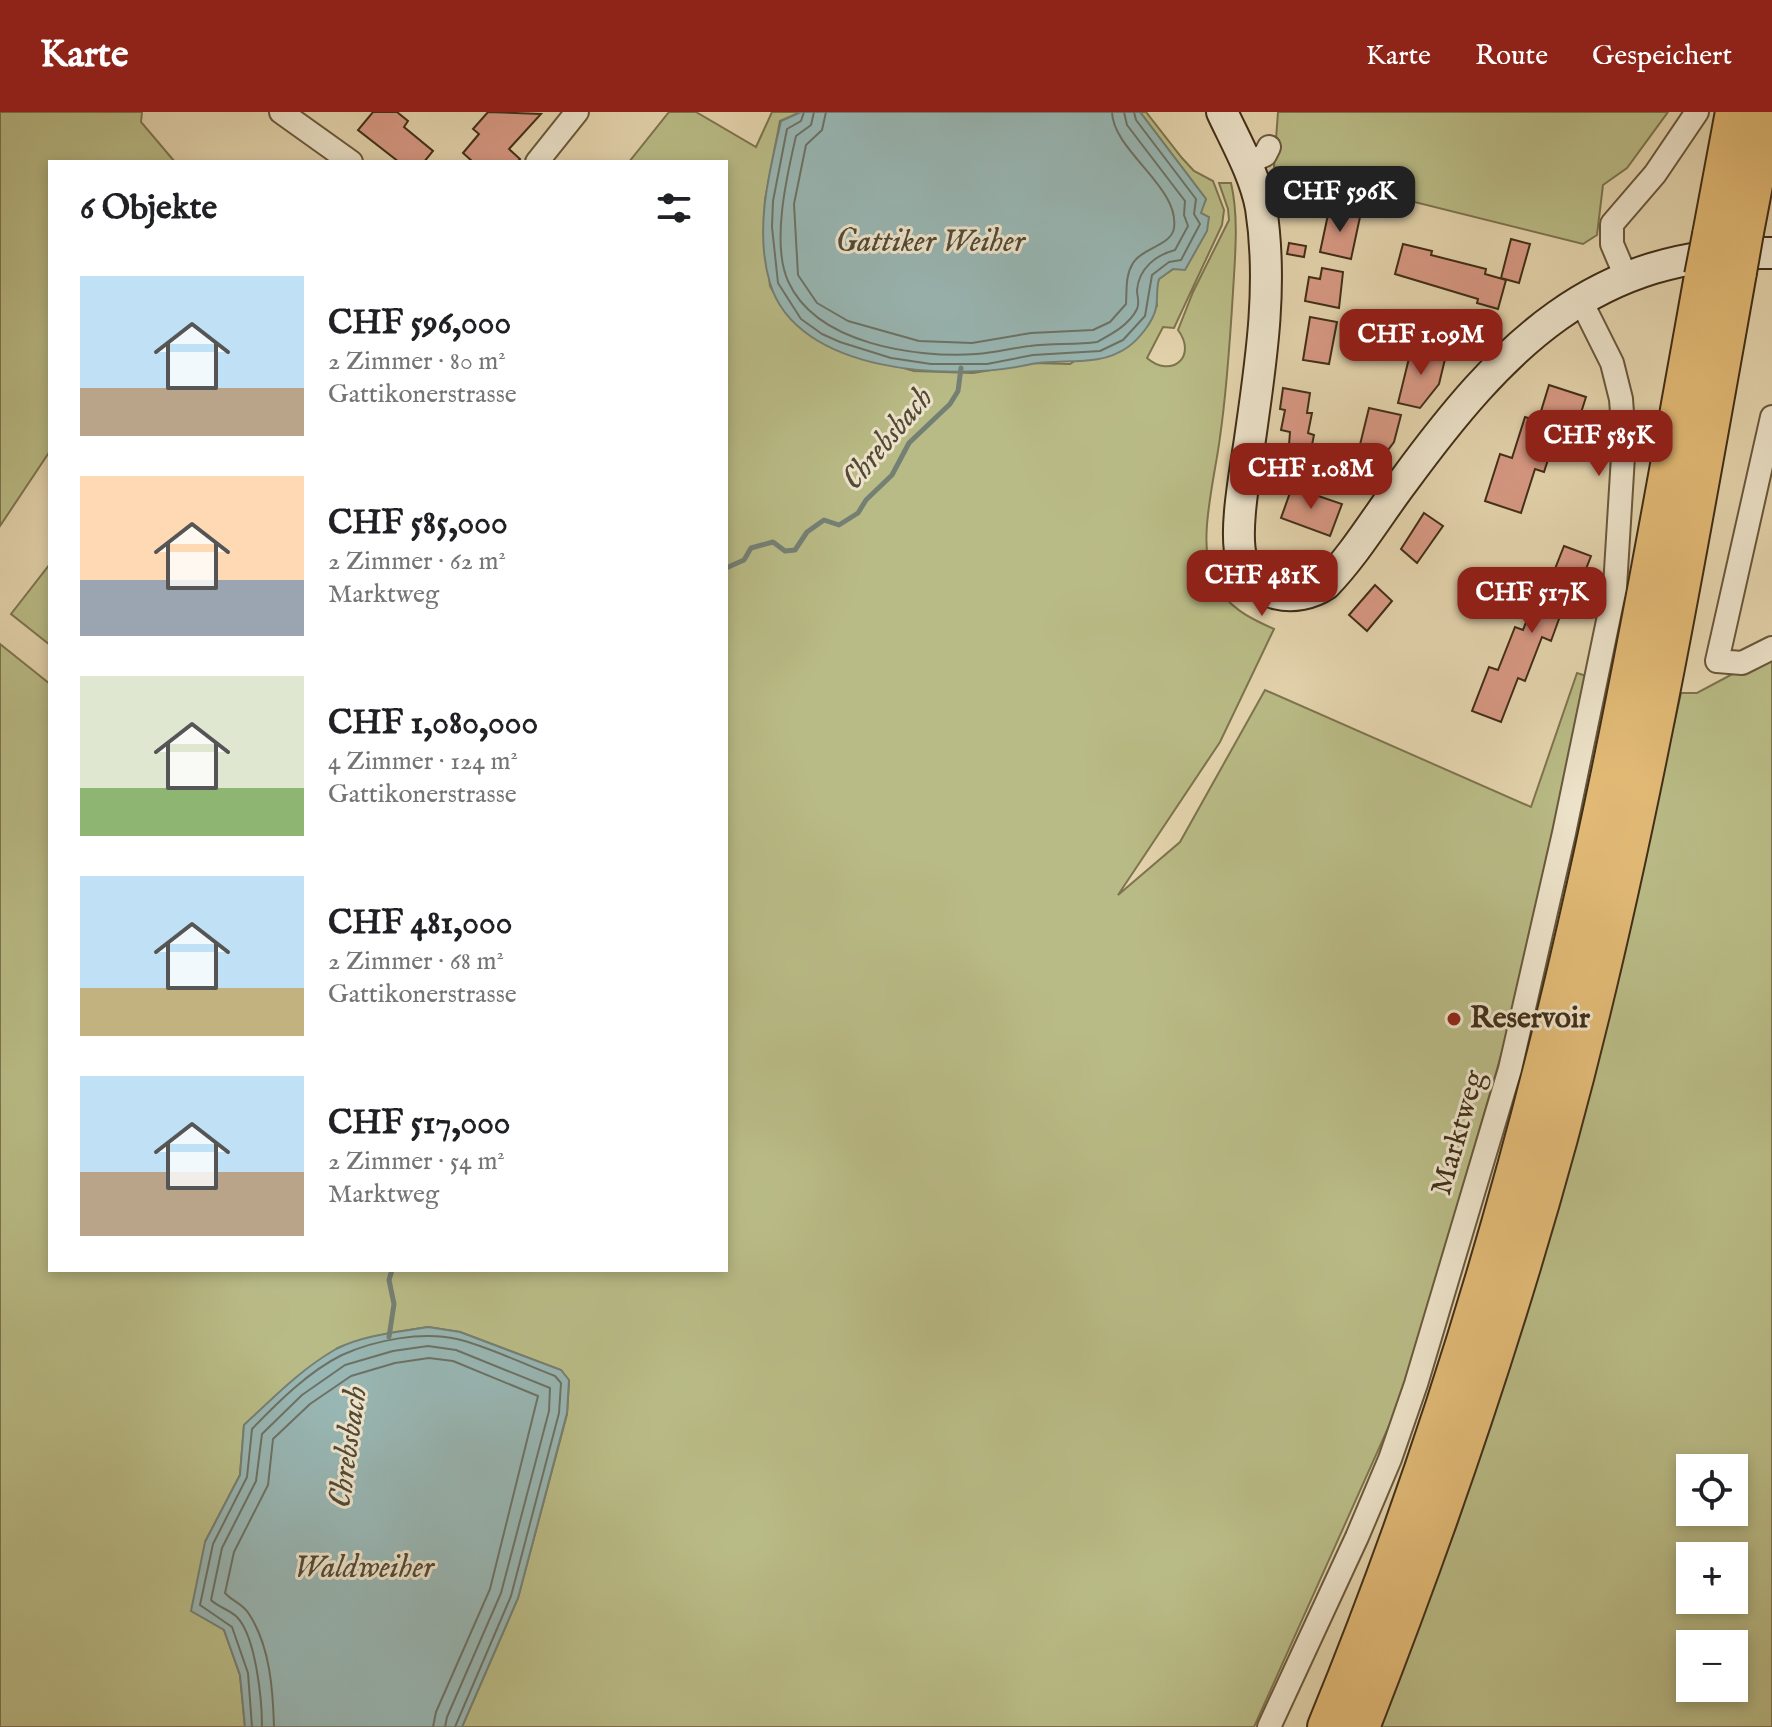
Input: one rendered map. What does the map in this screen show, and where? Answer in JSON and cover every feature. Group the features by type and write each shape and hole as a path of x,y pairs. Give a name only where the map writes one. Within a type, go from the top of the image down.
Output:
{"highway":[{"path":"1735,112 1743,240"},
{"path":"1327,1727 1432,1439 1492,1251 1541,1074 1577,930 1721,274 1743,240 1767,112"},
{"path":"1360,1727 1425,1558 1499,1338 1589,1018 1659,697 1721,274"}],"main road":[{"path":"1222,112 1257,155 1266,284 1265,325 1243,484 1239,547 1242,562 1253,580 1273,593 1298,596 1326,584 1438,433 1486,379 1539,329 1580,299 1626,277 1690,257 1739,252 1743,240"}],"street":[{"path":"281,112 348,160"},
{"path":"539,160 577,112"},
{"path":"1626,277 1612,244 1612,224 1655,174 1697,112"},
{"name":"Marktweg","path":"1269,1727 1362,1524 1416,1384 1510,1069 1555,877 1615,587 1624,440 1621,399 1612,363 1580,299"},
{"path":"1772,417 1717,661 1742,663 1772,648"}],"green space":[{"path":"0,112 142,112 141,122 173,160 48,160 48,454 0,526"},
{"path":"669,112 696,112 756,147 772,112 801,112 780,121 765,200 764,227 770,286 779,302 838,349 914,371 973,373 1033,363 1070,364 1157,306 1155,291 1159,279 1173,269 1206,199 1140,112 1146,112 1194,171 1213,181 1224,210 1222,225 1174,328 1163,327 1147,358 1165,366 1179,362 1185,349 1178,330 1229,220 1219,183 1231,183 1236,237 1231,329 1222,419 1208,510 1207,549 1214,581 1225,598 1247,616 1274,629 1220,742 1118,895 1180,842 1265,690 1531,807 1577,673 1599,680 1502,1052 1402,1397 1254,1727 462,1727 518,1598 567,1414 569,1381 561,1370 460,1332 428,1327 389,1333 338,1348 244,1425 240,1475 205,1542 224,1630 240,1675 245,1727 0,1727 0,644 48,682 48,1272 728,1272 728,160 631,160"},
{"path":"1278,112 1668,112 1627,168 1603,185 1597,235 1583,244 1274,167"},
{"path":"48,567 48,643 11,614"},
{"path":"1772,653 1772,1727 1380,1727 1457,1525 1535,1283 1599,1056 1681,693 1697,693"}],"water":[{"name":"Gattiker Weiher","path":"801,112 1140,112 1206,199 1201,213 1209,217 1207,231 1185,270 1173,269 1159,279 1152,319 1137,340 1116,354 1091,360 959,372 880,364 843,353 811,336 786,313 770,283 763,243 768,181 781,121"},
{"name":"Waldweiher","path":"428,1327 460,1332 561,1370 569,1380 567,1413 518,1598 462,1727 245,1727 240,1675 224,1630 191,1611 205,1542 240,1475 244,1425 299,1375 336,1349 369,1337"}],"building":[{"path":"373,112 397,112 408,121 404,127 433,151 426,160 396,160 358,130"},
{"path":"488,112 541,114 509,149 519,160 471,160 463,153 479,134 473,129"},
{"path":"1329,210 1360,217 1351,259 1320,252"},
{"path":"1511,239 1530,244 1519,283 1501,278"},
{"path":"1289,243 1306,246 1304,257 1287,254"},
{"path":"1403,244 1432,251 1431,255 1486,269 1485,274 1506,280 1498,309 1477,303 1478,299 1395,274"},
{"path":"1322,268 1343,272 1339,308 1305,301 1309,277 1320,279"},
{"path":"1310,317 1337,322 1329,364 1303,360"},
{"path":"1412,346 1446,355 1439,384 1420,408 1398,403"},
{"path":"1549,385 1586,397 1573,438 1557,432 1544,472 1535,469 1521,513 1485,501 1500,454 1512,458 1525,417 1538,421"},
{"path":"1283,388 1310,393 1307,413 1312,413 1308,433 1314,435 1311,450 1289,445 1290,432 1281,430 1285,410 1280,409"},
{"path":"1369,408 1401,415 1394,442 1376,466 1356,461"},
{"path":"1292,487 1342,504 1330,536 1281,518"},
{"path":"1424,513 1443,526 1417,563 1401,549"},
{"path":"1564,546 1591,556 1574,600 1567,597 1551,641 1542,637 1525,681 1518,678 1501,722 1472,711 1489,667 1498,670 1515,627 1523,630 1540,586 1547,589"},
{"path":"1375,585 1392,601 1367,631 1349,615"}],"waterway":[{"name":"Chrebsbach","path":"728,567 744,560 751,548 773,542 785,551 795,550 807,532 824,520 839,525 858,513 866,500 892,475 909,443 950,404 958,391 961,368"},
{"name":"Chrebsbach","path":"389,1337 394,1304 389,1280 391,1272"}],"place":[{"name":"Reservoir","path":"1454,1019"}]}
